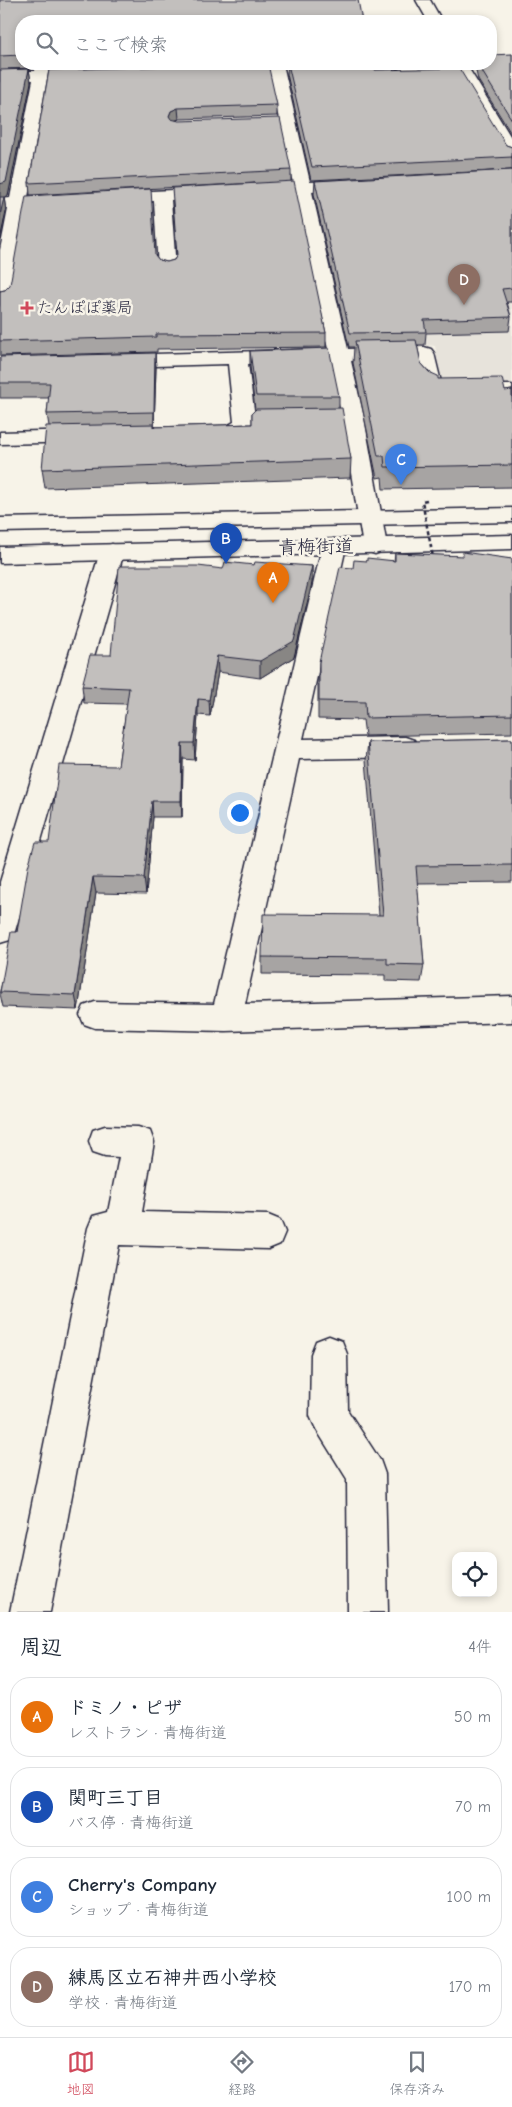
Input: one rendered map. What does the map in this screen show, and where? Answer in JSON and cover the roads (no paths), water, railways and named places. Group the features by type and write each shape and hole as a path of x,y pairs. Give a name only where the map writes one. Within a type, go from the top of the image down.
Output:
{"street":[{"path":"423,0 432,15"},
{"path":"0,76 36,70"},
{"path":"0,294 9,203 42,70"},
{"path":"56,70 100,73"},
{"path":"277,70 339,355 343,418 371,519 375,546"},
{"path":"462,70 512,153"},
{"path":"268,124 288,123"},
{"path":"247,191 372,184"},
{"path":"97,199 228,192"},
{"path":"162,195 167,269"},
{"path":"9,203 78,200"},
{"path":"97,362 424,353 431,385 441,391 512,391"},
{"path":"189,434 229,433 255,419 237,358"},
{"path":"0,438 100,436"},
{"name":"青梅街道","path":"0,525 512,515"},
{"name":"青梅街道","path":"0,555 512,542"},
{"path":"226,1018 334,547"},
{"path":"0,931 112,552"},
{"path":"289,749 425,746"},
{"path":"95,1015 226,1018 512,1009"},
{"path":"105,1141 138,1142 122,1228"},
{"path":"30,1612 104,1228 268,1232"},
{"path":"329,1354 329,1416 366,1474 368,1612"}],"place":[{"name":"練馬区立石神井西小学校","path":"464,305"},
{"name":"たんぽぽ薬局","path":"27,308"},
{"name":"Cherry's Company","path":"401,485"},
{"name":"関町三丁目","path":"226,564"},
{"name":"ドミノ・ピザ","path":"273,603"}]}
